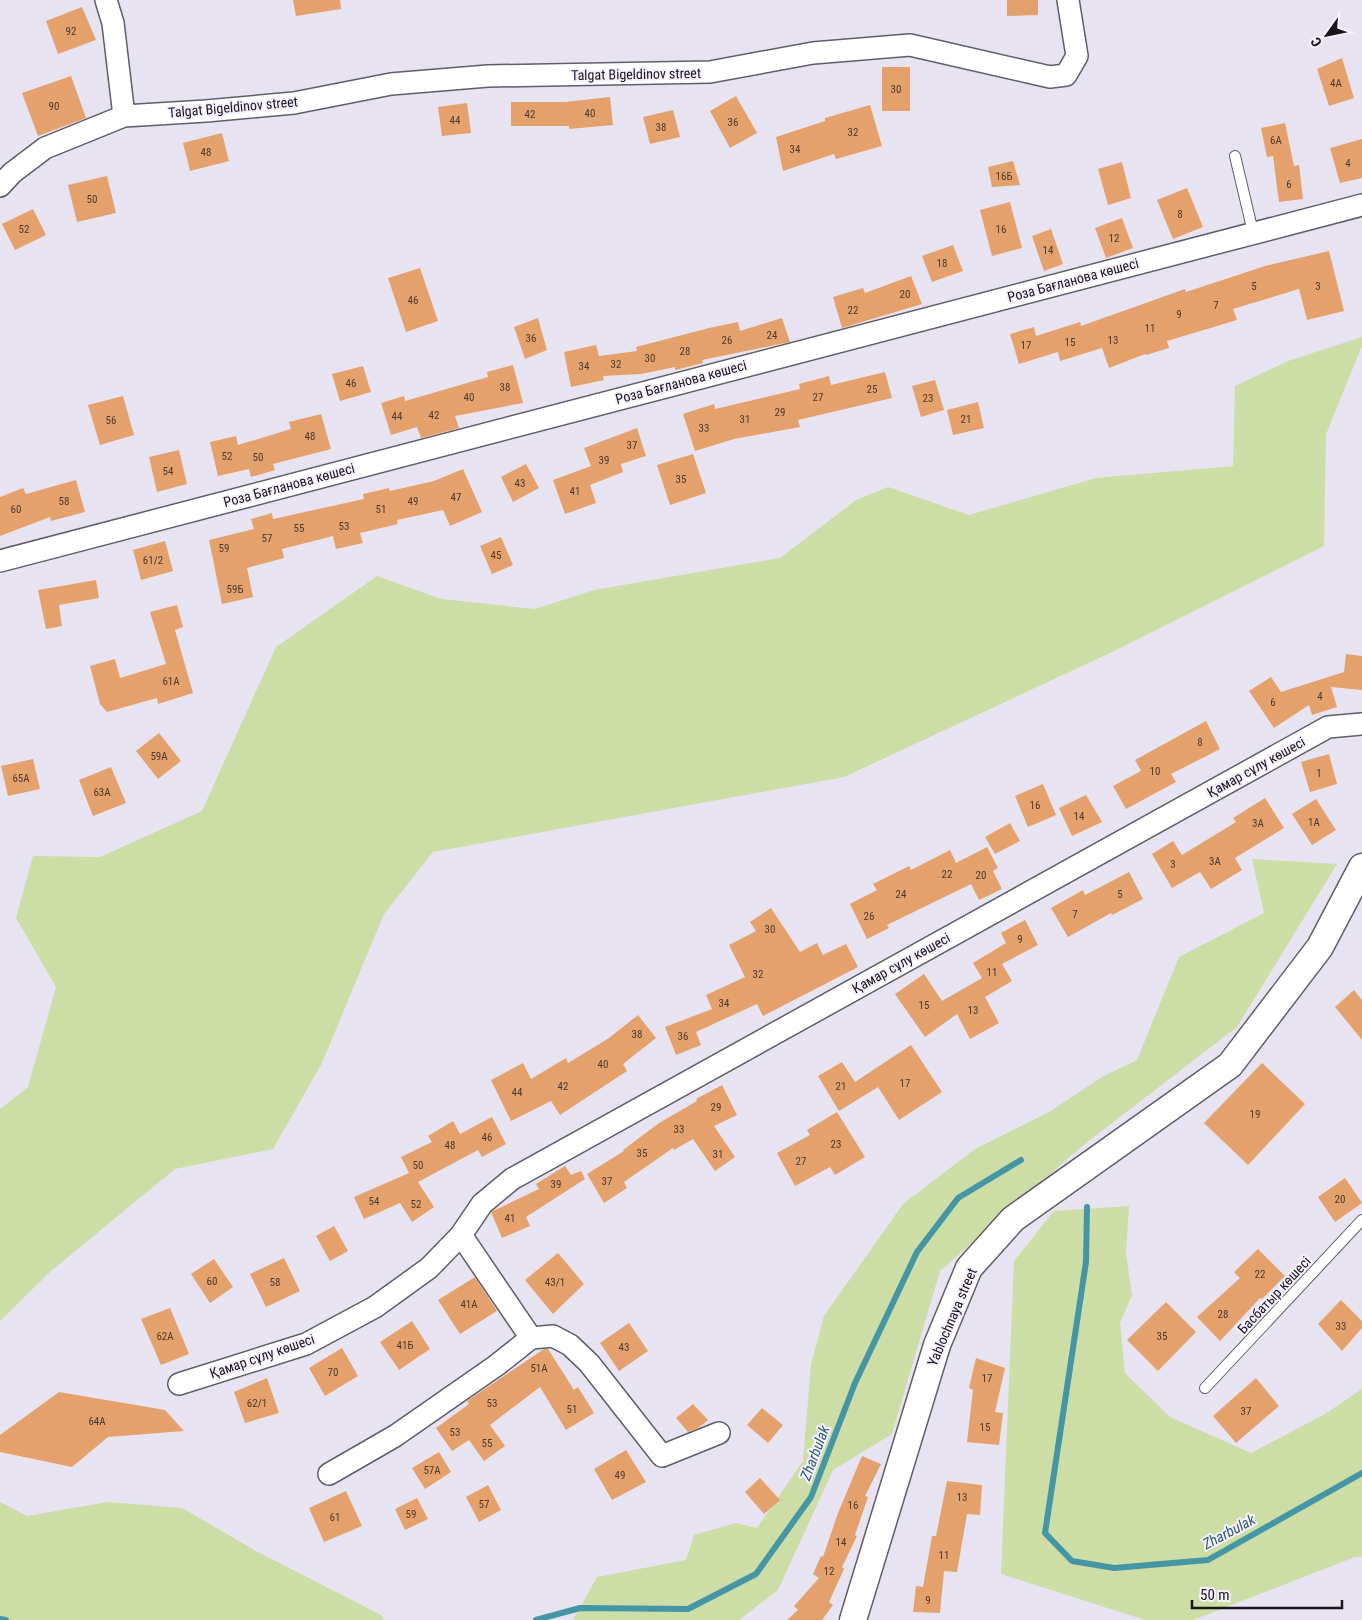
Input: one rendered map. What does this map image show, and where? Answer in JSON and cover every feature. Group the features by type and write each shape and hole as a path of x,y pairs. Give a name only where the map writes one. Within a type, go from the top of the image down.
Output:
{"street":[{"path":"106,0 113,23 124,116"},
{"name":"Talgat Bigeldinov street","path":"0,186 12,173 46,148 124,116 206,111 294,102 391,84 488,76 710,72 813,53 910,45 1050,77 1066,75 1077,56 1068,0"},
{"name":"Роза Бағланова көшесі","path":"0,560 1362,205"},
{"name":"Қамар сұлу көшесі","path":"179,1384 306,1344 375,1307 429,1268 461,1236 482,1204 512,1179 1328,726 1362,724"},
{"name":"Yablochnaya street","path":"853,1620 937,1345 969,1268 1013,1218 1230,1065 1320,947 1362,867"},
{"path":"461,1236 531,1338"},
{"path":"329,1474 395,1436 497,1365 531,1338 553,1336 570,1345 589,1363 662,1456 720,1433"}],"lane":[{"path":"1234,156 1253,232"},
{"name":"Басбатыр көшесі","path":"1205,1388 1362,1220"}],"green space":[{"path":"1362,337 1362,346 1326,434 1324,546 1108,654 844,777 433,852 384,914 322,1063 273,1149 175,1169 51,1271 0,1321 0,1109 28,1087 56,987 16,918 33,856 100,857 202,811 276,647 377,576 441,599 535,609 594,590 780,558 856,500 888,487 969,515 1096,478 1233,466 1235,386 1288,361"},
{"path":"1252,859 1337,864 1237,1027 1081,1147 940,1271 892,1434 833,1470 778,1590 739,1620 573,1620 597,1577 686,1560 694,1535 736,1523 757,1528 803,1461 811,1364 824,1316 903,1204 975,1149 1049,1112 1102,1077 1137,1060 1179,957 1264,913"},
{"path":"1129,1206 1126,1253 1132,1295 1120,1323 1125,1373 1170,1417 1251,1453 1325,1414 1362,1389 1362,1557 1355,1557 1193,1620 1145,1620 1001,1574 1014,1261 1054,1211"},
{"path":"0,1502 27,1516 108,1502 182,1508 256,1551 381,1615 384,1620 0,1620"}],"building":[{"path":"293,0 340,0 341,9 296,16"},
{"path":"1007,0 1038,0 1038,15 1007,16"},
{"path":"82,7 96,40 58,54 46,21"},
{"path":"1342,58 1354,98 1329,106 1317,69"},
{"path":"882,67 910,67 910,111 882,111"},
{"path":"71,76 86,118 38,136 22,93"},
{"path":"736,96 757,133 730,148 710,111"},
{"path":"610,97 613,125 569,129 569,126 511,126 511,102 565,102"},
{"path":"467,103 471,133 442,136 438,107"},
{"path":"870,105 882,146 836,159 834,154 783,171 776,137 825,121 825,118"},
{"path":"673,110 680,137 650,144 643,117"},
{"path":"1285,123 1294,166 1299,165 1303,199 1279,202 1273,156 1267,157 1261,128"},
{"path":"222,133 229,161 190,171 183,143"},
{"path":"1362,139 1362,178 1340,183 1330,148"},
{"path":"1013,161 1020,185 992,187 988,167"},
{"path":"1122,162 1131,198 1108,205 1098,169"},
{"path":"107,176 116,213 77,222 68,185"},
{"path":"1187,188 1203,227 1173,239 1157,200"},
{"path":"1010,202 1022,248 992,256 980,210"},
{"path":"33,209 46,235 15,250 2,224"},
{"path":"1122,218 1133,248 1106,258 1095,228"},
{"path":"1051,229 1063,264 1044,271 1032,236"},
{"path":"953,245 963,271 932,282 922,256"},
{"path":"1329,251 1344,311 1307,320 1299,289 1233,309 1237,320 1167,341 1169,348 1145,354 1109,368 1102,348 1060,361 1058,352 1019,364 1010,334 1034,327 1036,336 1080,322 1081,326 1185,289 1186,292 1265,266"},
{"path":"420,268 438,321 406,332 388,278"},
{"path":"911,276 922,304 842,328 833,297 863,288 865,293"},
{"path":"538,318 547,350 525,359 514,327"},
{"path":"782,318 790,342 702,360 703,363 675,370 675,367 641,374 603,376 604,380 571,387 564,352 596,345 599,356 637,351 636,347 709,328 738,322 740,331"},
{"path":"513,365 523,403 455,416 459,428 421,438 417,427 391,435 381,403 404,396 405,401 488,377 487,372"},
{"path":"363,366 371,392 340,401 332,374"},
{"path":"885,372 892,398 798,420 800,427 734,439 695,451 683,414 714,404 715,409 800,389 799,384 829,376 831,385"},
{"path":"935,380 944,410 921,417 912,386"},
{"path":"123,396 134,435 100,445 88,405"},
{"path":"978,402 984,428 953,435 947,410"},
{"path":"321,414 331,449 273,464 275,470 251,477 249,469 218,476 210,442 236,436 238,445 291,429 289,422"},
{"path":"637,428 646,456 621,464 623,472 590,485 596,503 565,514 553,480 591,466 584,448"},
{"path":"179,450 187,484 157,492 149,457"},
{"path":"693,454 706,493 670,505 657,465"},
{"path":"526,464 539,488 513,502 501,477"},
{"path":"463,469 482,512 450,526 443,510 397,520 398,524 360,533 363,543 336,549 333,536 282,549 284,558 247,568 253,597 222,604 209,540 254,529 251,519 272,513 273,519 364,499 363,494 389,488 390,491 434,481"},
{"path":"76,480 85,512 51,521 50,517 0,536 0,497 23,488 26,494"},
{"path":"501,537 513,565 492,574 480,546"},
{"path":"165,541 173,571 141,580 133,550"},
{"path":"96,580 99,598 59,605 62,626 46,629 38,590"},
{"path":"177,605 183,627 175,630 193,693 158,704 157,698 107,712 100,704 90,666 115,659 120,678 166,664 150,612"},
{"path":"1346,654 1362,656 1362,690 1331,687 1337,707 1312,715 1309,705 1274,728 1249,691 1271,677 1281,692 1344,672"},
{"path":"1206,721 1220,749 1171,774 1176,782 1126,809 1113,786 1141,771 1135,760"},
{"path":"159,733 181,761 158,779 136,751"},
{"path":"1329,754 1337,784 1310,792 1301,762"},
{"path":"33,759 40,789 8,796 1,766"},
{"path":"111,767 126,803 93,816 79,780"},
{"path":"1043,784 1056,815 1028,827 1015,796"},
{"path":"1086,795 1102,822 1072,836 1059,808"},
{"path":"1265,798 1284,828 1235,858 1242,870 1211,889 1200,872 1172,888 1152,854 1173,841 1182,855 1236,822 1233,818"},
{"path":"1316,799 1336,830 1312,845 1292,814"},
{"path":"1010,823 1020,841 995,854 985,837"},
{"path":"987,847 998,868 993,871 1002,889 979,900 971,884 887,925 889,928 867,939 850,904 877,890 873,884 909,866 911,870 950,850 956,863"},
{"path":"1129,872 1143,899 1112,915 1111,913 1068,937 1051,908 1083,890 1085,895"},
{"path":"771,908 800,952 817,943 823,955 846,944 858,967 763,1016 757,1004 696,1032 701,1045 676,1055 665,1027 712,1009 706,995 745,977 729,945 756,931 750,922"},
{"path":"1025,920 1038,945 1002,964 1012,981 985,997 999,1023 970,1039 957,1014 925,1037 895,994 924,974 942,1001 982,978 973,963 1006,943 1001,933"},
{"path":"1354,990 1362,1000 1362,1040 1335,1007"},
{"path":"638,1015 656,1038 623,1064 627,1071 560,1115 551,1101 511,1121 491,1080 523,1063 531,1079 566,1058 568,1063 609,1038"},
{"path":"911,1045 942,1092 899,1120 878,1087 839,1111 818,1076 842,1062 855,1082"},
{"path":"1262,1063 1305,1104 1248,1165 1204,1123"},
{"path":"722,1085 737,1115 714,1126 735,1157 715,1171 693,1139 674,1150 673,1148 624,1182 627,1188 604,1203 587,1174 624,1151 659,1123"},
{"path":"837,1112 865,1157 835,1175 830,1167 795,1186 777,1153 810,1135 807,1130"},
{"path":"492,1117 506,1144 482,1157 478,1150 418,1182 434,1207 412,1222 400,1203 364,1219 354,1197 409,1173 401,1157 432,1142 428,1136 453,1121 460,1134"},
{"path":"565,1166 571,1175 581,1171 585,1179 526,1217 530,1226 502,1238 491,1212 539,1189 536,1184"},
{"path":"1345,1178 1362,1203 1335,1222 1318,1197"},
{"path":"334,1226 348,1251 330,1261 316,1236"},
{"path":"1258,1249 1285,1276 1262,1299 1260,1298 1220,1341 1197,1317 1240,1278 1234,1272"},
{"path":"558,1253 584,1284 553,1314 525,1280"},
{"path":"284,1258 300,1291 266,1307 250,1274"},
{"path":"214,1259 233,1287 210,1303 191,1274"},
{"path":"475,1277 497,1311 460,1334 438,1300"},
{"path":"1341,1300 1362,1321 1362,1328 1342,1351 1318,1324"},
{"path":"1166,1302 1196,1332 1158,1371 1127,1340"},
{"path":"170,1308 189,1354 161,1365 141,1319"},
{"path":"412,1321 430,1349 399,1370 380,1342"},
{"path":"629,1323 648,1351 619,1371 600,1343"},
{"path":"342,1348 358,1376 325,1396 309,1368"},
{"path":"544,1349 548,1349 574,1390 578,1387 594,1413 566,1430 540,1387 490,1425 505,1446 484,1461 469,1440 452,1451 436,1428 469,1404 467,1401"},
{"path":"976,1358 1005,1368 995,1412 1003,1413 999,1445 967,1442 973,1390 969,1388"},
{"path":"267,1378 279,1413 245,1423 234,1392"},
{"path":"1256,1378 1279,1406 1236,1443 1213,1416"},
{"path":"59,1392 165,1410 184,1431 108,1437 72,1467 0,1452 0,1435"},
{"path":"693,1404 708,1420 698,1428 688,1432 676,1418"},
{"path":"762,1408 783,1425 768,1443 747,1425"},
{"path":"626,1450 646,1482 612,1500 594,1469"},
{"path":"439,1452 451,1472 425,1489 412,1468"},
{"path":"862,1456 881,1464 865,1496 868,1497 855,1535 857,1536 842,1567 844,1569 829,1602 833,1605 822,1620 787,1620 798,1610 794,1606 819,1578 813,1574 821,1556 823,1557 838,1513"},
{"path":"760,1478 780,1500 764,1514 745,1492"},
{"path":"947,1481 982,1485 980,1515 967,1514 957,1572 944,1571 940,1613 913,1612 916,1586 923,1587 932,1536 936,1536"},
{"path":"488,1485 501,1510 479,1522 466,1497"},
{"path":"346,1491 362,1526 324,1542 309,1508"},
{"path":"417,1498 428,1519 405,1530 395,1509"}],"waterway":[{"name":"Zharbulak","path":"536,1620 580,1608 688,1609 756,1574 811,1497 855,1383 917,1252 958,1198 1021,1160"},
{"name":"Zharbulak","path":"1087,1207 1086,1262 1045,1533 1072,1561 1114,1568 1208,1560 1362,1473"},
{"name":"Zharbulak","path":"0,1619 6,1620"}]}
